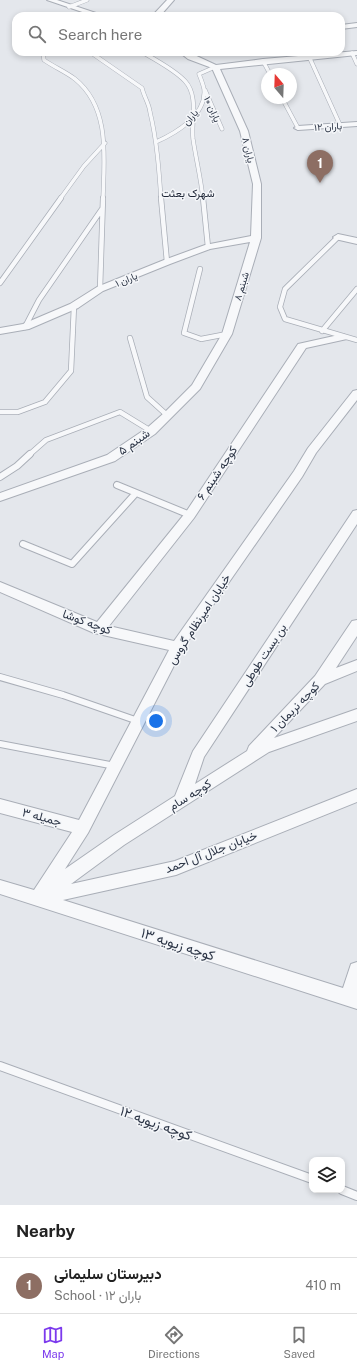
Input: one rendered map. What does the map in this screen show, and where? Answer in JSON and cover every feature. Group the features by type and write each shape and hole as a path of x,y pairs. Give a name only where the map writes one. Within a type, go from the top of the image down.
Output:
{"street":[{"path":"50,0 87,12"},
{"path":"160,12 171,0"},
{"path":"345,26 357,25"},
{"path":"192,56 215,67 295,56"},
{"name":"یاران ۸","path":"215,67 244,131 257,184 256,238"},
{"name":"باران ۱۲","path":"298,128 357,124"},
{"path":"338,237 357,240"},
{"name":"یاران ۱","path":"0,330 25,326 74,306 100,289 208,247 256,238"},
{"name":"شبنم ۸","path":"227,334 256,238"},
{"name":"شبنم ۵","path":"0,497 111,458 151,431 196,387 227,334"},
{"name":"کوچه شبنم ۶","path":"99,629 190,515 302,346 343,337"},
{"name":"خیابان امیرنظام گروس","path":"37,898 83,828 177,647 298,474 312,451 357,393"},
{"name":"بن بست طوطی","path":"181,801 198,755 357,514"},
{"name":"کوچه کوشا","path":"0,586 99,629 177,647"},
{"path":"320,680 357,625"},
{"name":"کوچه نریمان ۱","path":"243,762 320,680 357,665"},
{"name":"کوچه سام","path":"37,898 119,840 264,748 357,715"},
{"name":"خیابان جلال آل احمد","path":"37,898 176,868 357,795"},
{"name":"جمیله ۳","path":"0,806 83,828"},
{"name":"کوچه زیویه ۱۳","path":"0,887 353,1000"},
{"path":"353,1000 357,970"}],"lane":[{"path":"69,7 87,0"},
{"path":"354,53 357,64"},
{"path":"44,56 44,60 76,80 90,95 102,125 105,143 100,289"},
{"path":"96,56 142,88 144,98 150,109 156,142 167,262"},
{"path":"149,56 161,63 186,82 191,94 194,115 193,136 203,196 208,247"},
{"path":"309,56 340,125"},
{"path":"262,61 266,68"},
{"path":"205,90 198,74 215,67"},
{"name":"یاران","path":"156,142 168,137 181,128 194,115 202,103 205,90"},
{"name":"یاران ۱۰","path":"205,90 222,129"},
{"path":"285,104 298,128"},
{"path":"0,283 84,166 105,143"},
{"path":"25,326 39,300 102,209"},
{"path":"338,237 285,289 280,307 285,319 357,340"},
{"path":"200,269 184,333 201,339 227,334"},
{"path":"322,330 357,289"},
{"path":"0,412 18,412 45,402 71,370 74,306"},
{"path":"130,338 147,397 168,416"},
{"path":"0,477 17,466 46,440 120,412 151,431"},
{"path":"117,485 190,515"},
{"path":"24,544 72,564 136,493"},
{"path":"0,677 62,695 138,721"},
{"path":"0,744 115,766"},
{"name":"کوچه زیویه ۱۲","path":"0,1066 309,1178"},
{"path":"345,1191 357,1196"}],"place":[{"name":"دبیرستان سلیمانی","path":"320,183"}],"district":[{"name":"شهرک بعثت","path":"188,193"}]}
